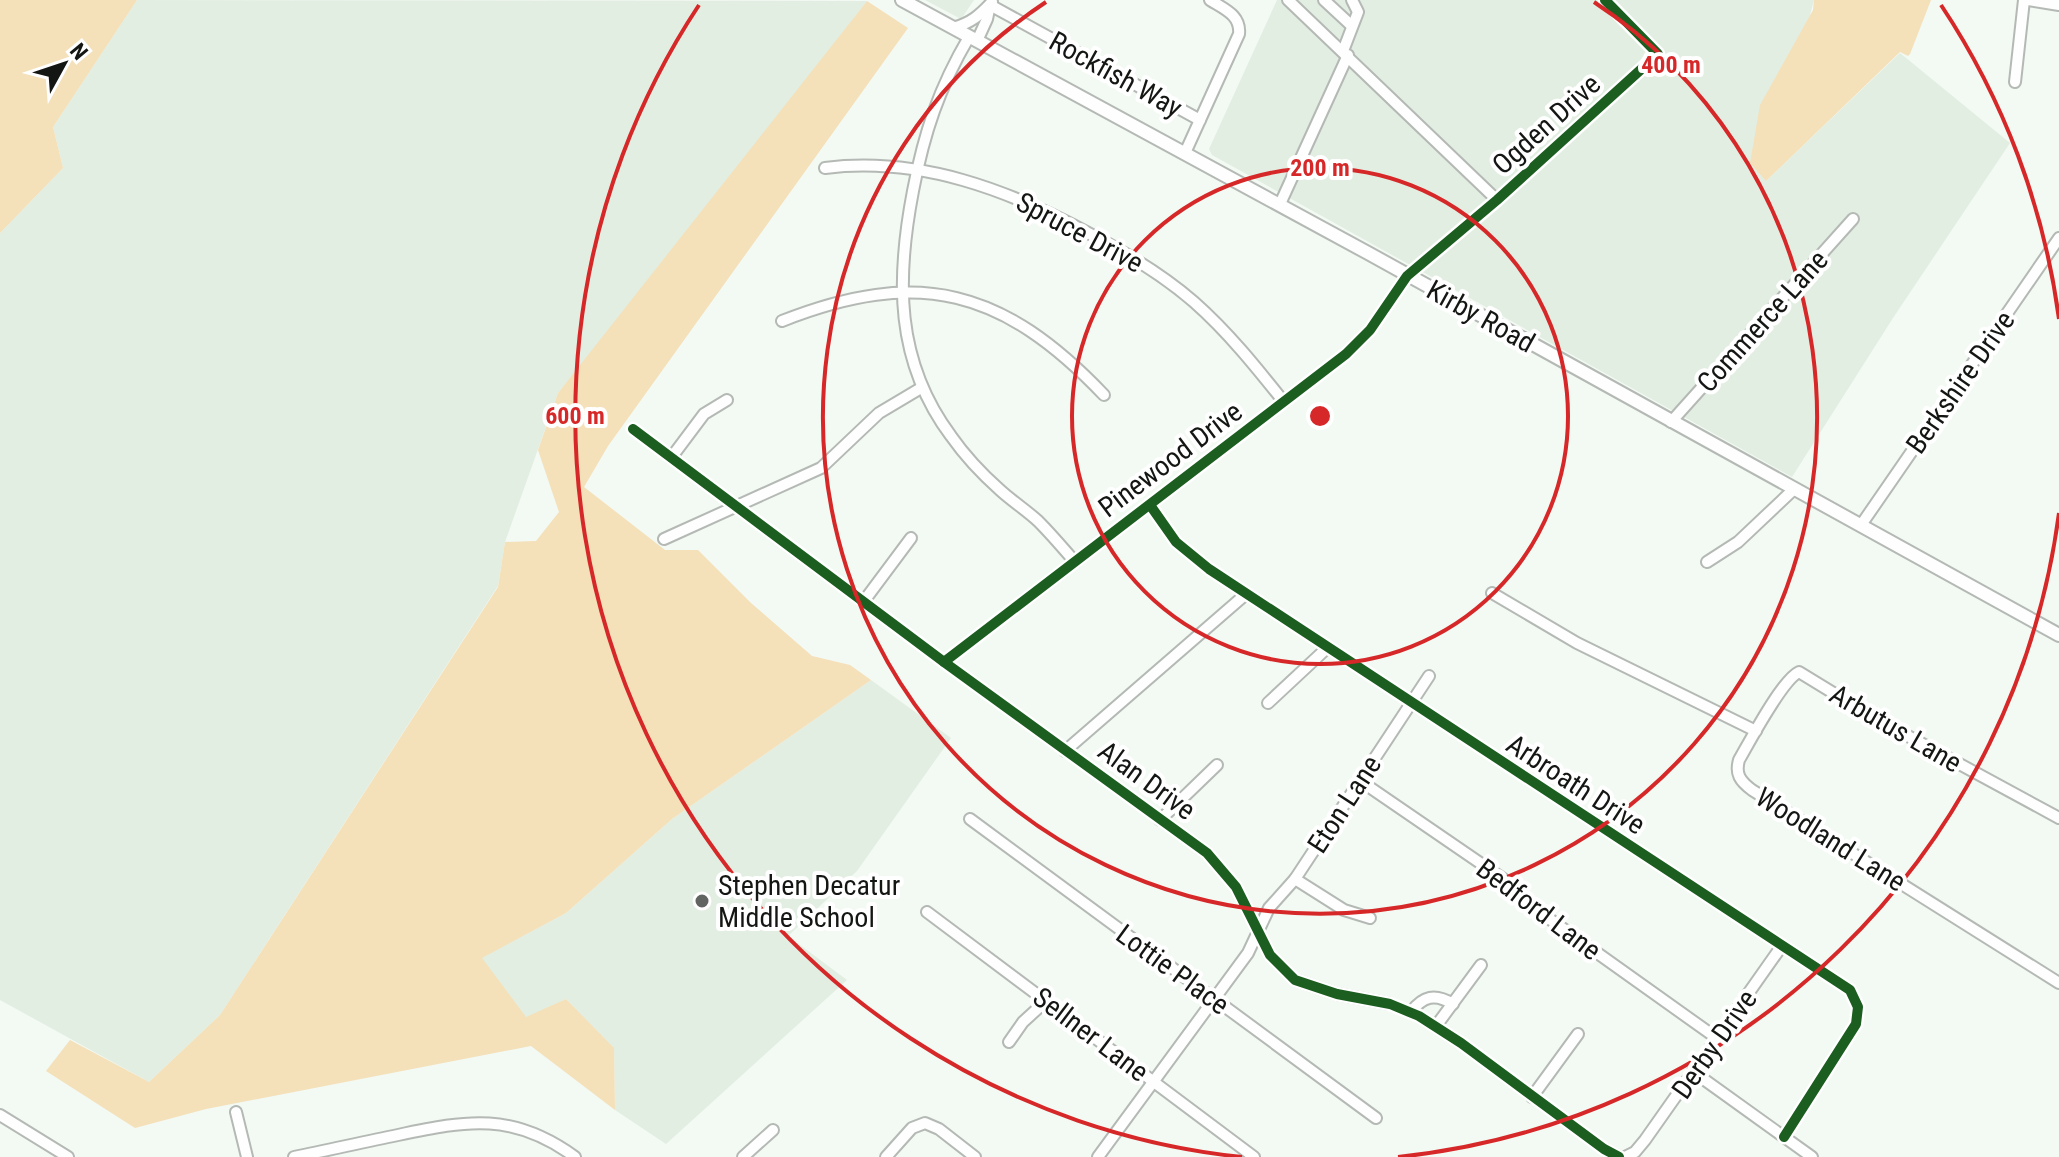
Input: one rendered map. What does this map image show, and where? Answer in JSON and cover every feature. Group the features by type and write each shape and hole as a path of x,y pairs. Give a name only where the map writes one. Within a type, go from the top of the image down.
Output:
{"main road":[{"name":"Kirby Road","path":"902,0 1280,204 2059,635"}],"street":[{"path":"1185,153 1240,29 1237,18 1210,0"},
{"path":"1288,0 1497,200"},
{"path":"1324,0 1352,26"},
{"path":"1280,204 1346,53 1358,12 1352,0"},
{"name":"Ogden Drive","path":"1407,276 1497,200 1658,54 1605,0"},
{"path":"2015,82 2026,0 2059,5"},
{"path":"953,28 967,24 991,2"},
{"path":"991,2 987,19 935,103 917,169 903,244 901,294 921,388 945,428 972,463 1039,521 1075,562"},
{"name":"Rockfish Way","path":"991,2 1200,120"},
{"name":"Spruce Drive","path":"825,168 876,164 917,169 1014,196 1060,218 1143,263 1181,291 1215,321 1284,402"},
{"name":"Commerce Lane","path":"1671,422 1853,219"},
{"name":"Berkshire Drive","path":"1861,525 2059,238"},
{"name":"Pinewood Drive","path":"944,662 1357,344 1407,276"},
{"path":"782,321 847,299 901,294 951,295 993,310 1042,339 1104,395"},
{"path":"664,539 821,468 879,413 921,388"},
{"path":"671,458 704,414 727,400"},
{"name":"Alan Drive","path":"633,429 944,662 1207,853 1244,900 1270,955 1295,980 1411,1012 1436,1026 1619,1157"},
{"path":"1707,562 1738,542 1793,490"},
{"name":"Arbroath Drive","path":"1150,505 1183,550 1246,594 1850,990 1859,1016 1841,1051 1784,1137"},
{"path":"864,601 911,538"},
{"path":"1492,593 1591,650 1756,731"},
{"path":"1065,751 1246,594"},
{"path":"1268,703 1327,648"},
{"name":"Arbutus Lane","path":"1756,731 1791,676 1799,672 1858,708 2059,818"},
{"name":"Eton Lane","path":"1098,1157 1248,953 1269,908 1295,879 1429,676"},
{"name":"Woodland Lane","path":"1756,731 1736,768 1743,783 2059,983"},
{"path":"1160,820 1217,765"},
{"name":"Bedford Lane","path":"1359,780 1502,878 1537,910 1718,1039"},
{"name":"Lottie Place","path":"970,819 1376,1118"},
{"path":"1295,879 1344,910 1370,918"},
{"name":"Sellner Lane","path":"927,912 1254,1157"},
{"name":"Derby Drive","path":"1625,1157 1635,1152 1645,1140 1695,1073 1781,947"},
{"path":"1436,1026 1481,965"},
{"path":"1411,1012 1427,997 1441,997 1453,1004"},
{"path":"1009,1042 1023,1022 1046,1001"},
{"path":"1532,1097 1578,1034"},
{"path":"1695,1073 1812,1157"},
{"path":"236,1112 247,1157"},
{"path":"0,1115 53,1154 68,1157"},
{"path":"294,1157 445,1125 485,1121 540,1135 575,1157"},
{"path":"886,1157 902,1137 920,1124 930,1124 975,1157"},
{"path":"743,1157 773,1130"}],"shaded area":[{"path":"0,0 137,0 53,127 63,168 0,233"},
{"path":"137,0 867,1 697,222 558,393 505,542 498,586 220,1015 149,1082 0,1000 0,233 63,168 53,127"},
{"path":"925,0 974,0 961,19"},
{"path":"1277,0 1814,0 1766,181 1900,53 2010,143 1792,477 1212,155 1209,149"},
{"path":"1814,0 1931,0 1910,54 1900,52 1766,181 1750,163 1760,105 1813,10"},
{"path":"867,1 908,28 608,446 584,487 665,550 698,550 751,603 812,656 850,665 871,680 672,819 566,913 482,958 526,1017 566,999 614,1048 615,1110 531,1046 206,1109 135,1128 46,1071 70,1040 149,1082 220,1015 498,587 505,542 536,541 559,512 538,450 558,393"},
{"name":"Stephen Decatur Middle School","path":"871,680 951,738 857,871 788,936 847,980 666,1144 615,1110 614,1049 566,999 526,1018 481,958 566,913 672,819"}],"cycle path":[{"path":"944,662 1346,354 1370,330 1407,276 1497,200 1658,54 1605,0"},
{"path":"633,429 944,662 1207,853 1236,887 1270,955 1295,980 1337,994 1390,1004 1419,1016 1619,1157"},
{"path":"1150,505 1176,542 1209,569 1850,990 1858,1007 1856,1024 1784,1137"}],"place":[{"name":"Stephen Decatur Middle School","path":"702,901"}]}
